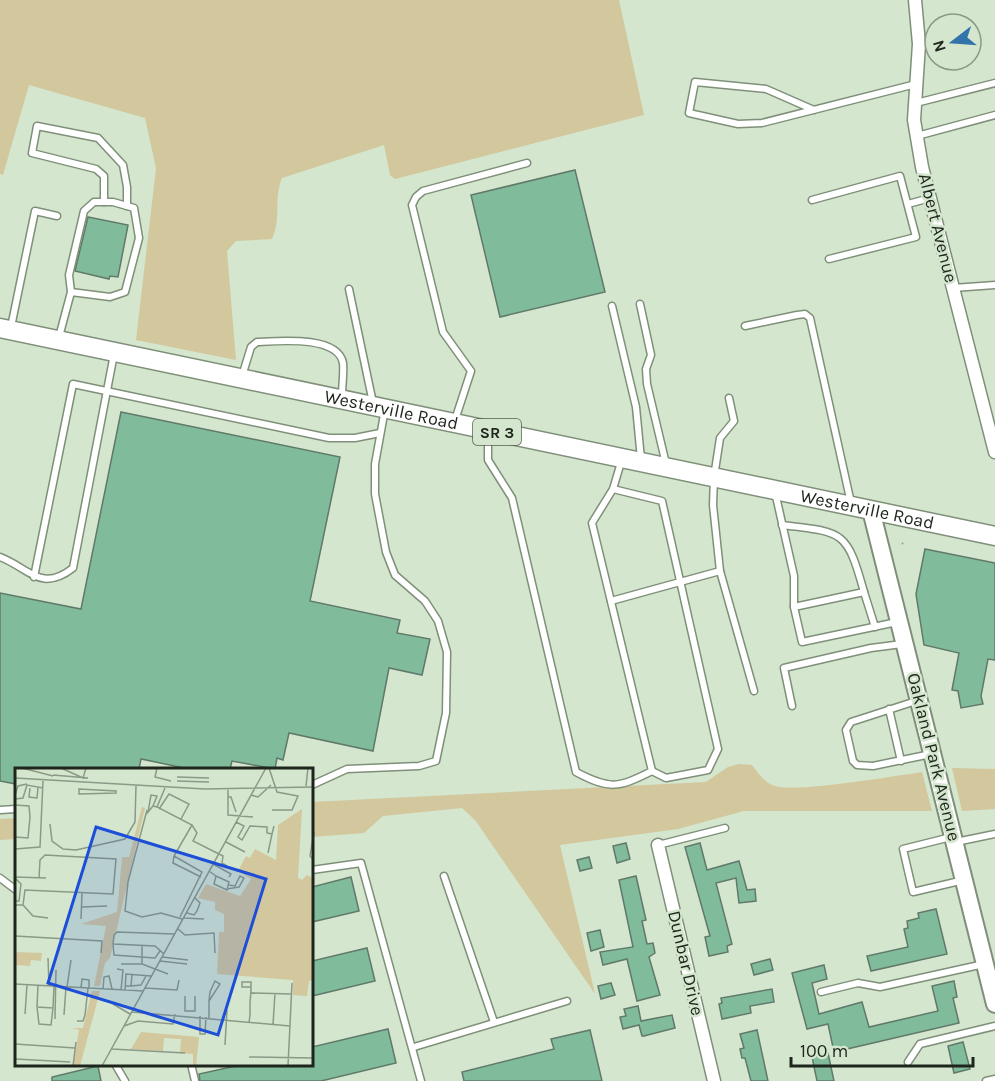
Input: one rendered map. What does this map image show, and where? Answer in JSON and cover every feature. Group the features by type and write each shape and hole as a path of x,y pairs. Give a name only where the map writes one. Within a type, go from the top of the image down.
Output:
{"main road":[{"name":"Westerville Road","path":"5,329 995,536"},
{"name":"Oakland Park Avenue","path":"872,510 964,880 989,968 995,1004"}],"street":[{"name":"Albert Avenue","path":"915,0 919,44 915,103 917,136 930,198 995,452"},
{"name":"Dunbar Drive","path":"658,844 714,1081"}],"lane":[{"path":"814,110 766,90 695,82 689,113 738,124 762,123 814,110 916,84"},
{"path":"915,103 995,83"},
{"path":"917,136 995,115"},
{"path":"105,202 104,176 96,169 32,153 37,126 98,138 123,165 127,187 127,206"},
{"path":"454,423 471,371 443,332 412,205 423,191 527,163"},
{"path":"812,200 900,176 916,237 829,259"},
{"path":"908,204 930,198"},
{"path":"59,340 71,292 69,275 84,211 94,202 134,208 140,238 125,292 111,297 71,292"},
{"path":"5,329 35,211 57,216"},
{"path":"953,288 995,285"},
{"path":"314,784 347,769 419,766 436,761 446,713 447,652 438,621 425,601 395,575 386,552 375,494 375,464 380,433 379,407 349,290"},
{"path":"640,304 651,355 646,369 647,384 667,468"},
{"path":"612,306 636,407 642,462"},
{"path":"745,326 805,314 810,318 852,506"},
{"path":"242,379 251,347 257,342 309,342 332,347 339,354 343,362 341,399"},
{"path":"0,557 34,577 49,580 63,576 73,568 114,352"},
{"path":"34,577 73,384 329,438 355,438 380,433"},
{"path":"729,398 734,421 720,438 714,477 713,505 720,571 754,691"},
{"path":"488,430 488,459 512,498 576,772 600,784 626,784 652,771"},
{"path":"613,489 662,501 718,749 708,770 666,778 652,771 592,523 613,489 622,458"},
{"path":"774,490 794,576 794,607 802,642 901,622"},
{"path":"782,525 820,529 843,538 853,555 875,627"},
{"path":"611,601 720,571"},
{"path":"794,607 864,592"},
{"path":"792,706 784,668 871,648 906,643"},
{"path":"920,699 851,723 846,730 847,740 857,765 873,766 933,754"},
{"path":"889,709 901,760"},
{"path":"0,810 15,808"},
{"path":"658,844 725,828"},
{"path":"964,880 913,892 903,849 995,834"},
{"path":"314,870 361,863 422,1081"},
{"path":"444,876 494,1022"},
{"path":"0,878 15,889"},
{"path":"821,992 858,983 880,987 989,968"},
{"path":"414,1047 567,1001"},
{"path":"908,1062 920,1044 995,1026"},
{"path":"116,1066 125,1081"},
{"path":"191,1066 195,1081"},
{"path":"986,1081 995,1079"}],"shaded area":[{"path":"0,0 619,0 644,115 395,179 390,175 384,145 282,178 278,194 277,223 272,239 236,241 227,251 236,360 136,340 156,168 145,118 29,85 3,175 0,174"},
{"path":"739,764 752,765 768,782 786,788 846,783 922,772 932,811 744,811 678,829 560,845 595,994 475,820 462,808 383,816 364,833 314,837 314,802 706,782 728,767"},
{"path":"952,768 995,769 995,809 962,811"},
{"path":"15,818 15,839 0,840 0,819"}],"building":[{"path":"575,170 605,292 500,317 471,195"},
{"path":"88,217 128,225 118,277 110,276 109,279 75,271"},
{"path":"121,412 340,457 310,601 400,620 397,633 430,639 422,675 389,668 373,751 289,733 283,760 277,758 275,768 232,761 230,768 184,768 141,759 139,768 15,768 15,784 0,781 0,593 81,609"},
{"path":"925,549 995,563 995,660 988,659 981,696 983,704 961,708 958,691 952,690 959,653 924,645 916,594"},
{"path":"626,843 630,859 617,863 613,846"},
{"path":"700,843 707,870 739,861 747,890 755,889 756,901 739,903 736,878 716,883 732,944 727,946 728,952 709,956 705,937 710,936 685,847"},
{"path":"589,857 592,868 580,871 577,860"},
{"path":"636,876 646,920 642,921 647,944 653,943 655,953 649,957 660,995 637,1001 627,959 603,965 600,952 633,947 619,880"},
{"path":"351,877 359,911 314,922 314,886"},
{"path":"936,909 947,954 871,971 867,956 908,947 904,929 908,928 907,921 919,918 918,913"},
{"path":"600,930 604,947 591,951 587,933"},
{"path":"367,948 375,981 314,996 314,961"},
{"path":"770,959 773,970 754,975 751,964"},
{"path":"824,965 827,979 812,983 819,1014 862,1002 869,1027 938,1011 932,986 954,981 957,997 953,998 959,1023 834,1052 828,1024 807,1029 792,973"},
{"path":"611,983 615,995 601,999 598,986"},
{"path":"772,989 774,1002 750,1006 751,1013 722,1019 719,1004 722,1003 721,998"},
{"path":"638,1006 641,1021 672,1015 675,1028 644,1036 642,1036 639,1025 623,1029 620,1017 626,1016 624,1009"},
{"path":"388,1029 396,1063 321,1081 200,1081 199,1074 235,1066 314,1066 314,1047"},
{"path":"590,1030 602,1081 464,1081 462,1072 554,1049 551,1039"},
{"path":"757,1030 768,1081 751,1081 745,1058 742,1058 740,1049 744,1048 740,1034"},
{"path":"963,1042 970,1069 954,1073 948,1046"},
{"path":"828,1053 834,1081 817,1081 812,1057"},
{"path":"98,1066 101,1081 52,1081 52,1077"}]}
